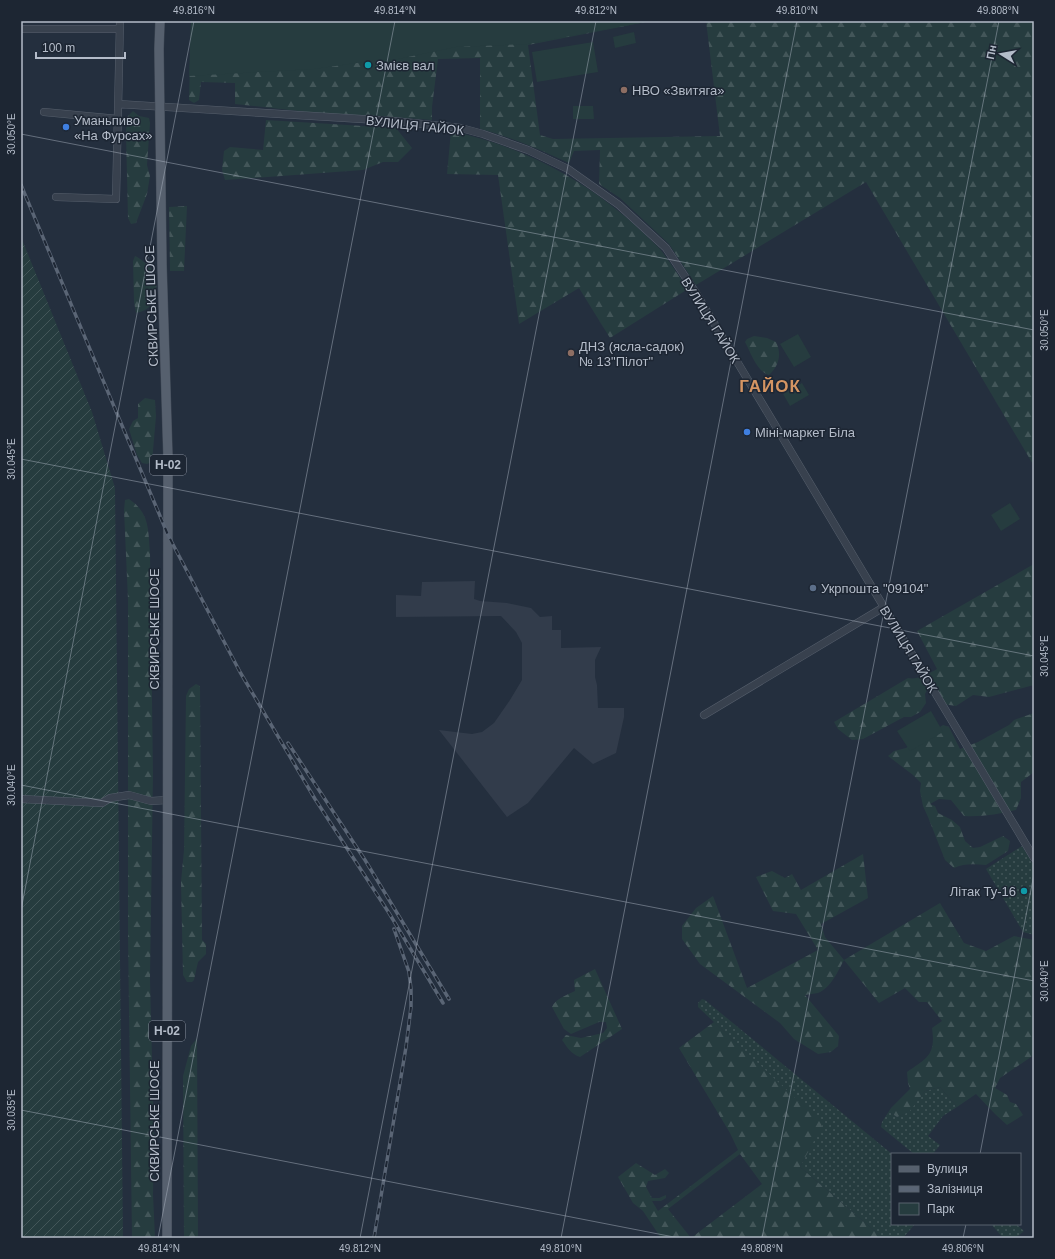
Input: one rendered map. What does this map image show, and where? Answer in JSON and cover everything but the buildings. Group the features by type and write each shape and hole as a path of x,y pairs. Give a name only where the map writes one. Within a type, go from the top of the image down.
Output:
{"main road":[{"name":"СКВИРСЬКЕ ШОСЕ","path":"160,21 162,265 168,458 167,1238"}],"street":[{"path":"56,197 116,199 120,21"},
{"path":"21,28 120,29"},
{"name":"ВУЛИЦЯ ГАЙОК","path":"118,104 394,121 461,128 484,134 528,150 568,169 619,205 666,248 696,293 1034,858"},
{"path":"44,112 118,119"},
{"path":"704,714 884,607"},
{"path":"21,799 102,803 110,798 129,795 151,801 167,800"}],"shaded area":[{"path":"475,581 474,599 531,608 540,617 552,616 552,630 561,630 561,648 601,647 595,660 598,708 624,708 624,717 616,753 593,764 574,748 528,803 507,817 439,730 472,734 482,732 494,723 522,680 522,643 516,632 501,616 396,617 396,595 421,596 422,582"}],"green space":[{"path":"191,21 651,21 528,45 540,135 553,139 720,136 706,21 1034,21 1034,466 866,182 696,285 669,244 620,198 599,184 600,150 574,151 569,163 514,140 480,129 480,58 438,59 432,107 432,120 316,113 235,104 235,83 201,82 199,100 194,103 189,100"},
{"path":"191,21 651,21 528,44 456,47 398,59 378,60 314,69 189,76"},
{"path":"634,32 636,43 615,48 613,37"},
{"path":"593,42 598,72 537,82 532,52"},
{"path":"573,106 593,106 594,119 573,119"},
{"path":"133,111 139,116 149,118 150,123 147,165 150,176 147,194 136,223 131,224 128,218 126,134 127,117"},
{"path":"266,120 396,128 412,148 398,162 383,162 363,170 225,180 222,170 224,151 230,147 263,150"},
{"path":"451,131 510,148 563,173 588,189 612,206 658,247 688,289 610,338 579,288 519,324 498,175 447,174"},
{"path":"187,206 184,271 170,271 169,207"},
{"path":"21,237 92,412 115,488 123,1238 21,1238"},
{"path":"135,256 146,263 153,271 156,283 156,294 153,302 146,309 136,313 134,302 133,261"},
{"path":"798,334 811,357 794,367 780,344"},
{"path":"754,336 767,338 776,342 778,346 779,355 777,364 769,375 758,366 745,342 747,339"},
{"path":"802,383 809,395 790,406 783,394"},
{"path":"145,398 155,400 156,416 152,462 147,464 142,463 137,455 129,429 133,421 138,418 138,404"},
{"path":"129,499 141,510 147,523 150,553 153,774 150,978 155,1238 132,1238 128,935 128,600 124,510 125,500"},
{"path":"1010,503 1020,519 1001,531 991,515"},
{"path":"1034,564 1034,685 989,697 973,695 956,706 943,704 930,684 925,694 926,703 920,712 911,717 904,717 863,739 852,740 838,729 834,722 908,678 927,675 937,669 917,631"},
{"path":"196,684 200,686 202,940 206,944 206,954 198,962 194,980 192,982 187,982 183,975 181,882 184,850 186,696 189,689"},
{"path":"931,711 943,732 910,751 897,731"},
{"path":"1034,713 1034,772 1021,782 1021,798 1016,810 990,815 964,816 951,800 939,799 930,804 935,806 938,813 952,820 960,827 965,841 973,848 980,847 1003,836 1010,841 1008,851 986,865 974,864 954,868 945,860 923,806 920,791 921,783 888,756 894,751 906,748 943,725 949,727 960,749 978,742 1009,725 1014,720"},
{"path":"1022,846 1034,866 1034,935 1023,932 986,869"},
{"path":"863,854 868,898 821,924 825,937 844,960 834,979 823,991 805,995 839,1036 838,1046 831,1052 818,1054 794,1039 780,1023 700,964 682,939 682,926 696,908 713,896 747,988 818,950 796,914 773,911 756,877 772,871 785,878 792,874 801,890"},
{"path":"940,903 964,943 986,951 1014,936 1034,940 1034,1055 1000,1078 995,1088 1007,1095 1010,1102 1016,1104 1023,1115 1007,1125 976,1094 957,1107 940,1087 925,1091 909,1112 897,1117 891,1113 891,1108 910,1089 907,1072 925,1059 928,1055 933,1044 932,1028 942,1021 927,1002 919,1002 905,988 879,1003 844,960"},
{"path":"595,969 622,1029 580,1057 572,1052 562,1040 566,1035 581,1038 603,1033 607,1028 606,1022 599,1022 571,1034 564,1029 552,1007 558,999 575,991 574,980"},
{"path":"702,999 705,1000 891,1153 891,1225 914,1225 903,1238 883,1238 800,1167 822,1124 698,1007 698,1003"},
{"path":"714,1022 823,1124 800,1167 883,1238 661,1238 643,1211 633,1203 618,1177 636,1163 655,1175 665,1169 669,1173 665,1178 648,1181 646,1187 652,1198 659,1198 666,1195 666,1198 661,1201 652,1201 658,1211 738,1150 730,1133 679,1048","holes":["740,1154 762,1184 691,1238 668,1209"]},
{"path":"197,1038 198,1238 184,1238 183,1076 191,1046"},
{"path":"940,1087 957,1107 943,1116 928,1136 940,1145 934,1153 913,1153 881,1127 882,1122 891,1108 891,1113 897,1117 908,1112 925,1091"},
{"path":"992,1225 1017,1225 1024,1231 1016,1238 1003,1238"}],"railway":[{"path":"21,185 168,535 240,672 315,799 389,913 443,1003"},
{"path":"288,743 365,860 449,999"},
{"path":"374,1238 406,1047 411,1007 409,972 394,929"}],"place":[{"name":"Змієв вал","path":"368,65"},
{"name":"НВО «Звитяга»","path":"624,90"},
{"name":"Уманьпиво «На Фурсах»","path":"66,127"},
{"name":"ДНЗ (ясла-садок) № 13\"Пілот\"","path":"571,353"},
{"name":"Міні-маркет Біла","path":"747,432"},
{"name":"Укрпошта \"09104\"","path":"813,588"},
{"name":"Літак Ту-16","path":"1024,891"}],"district":[{"name":"ГАЙОК","path":"770,386"}]}
